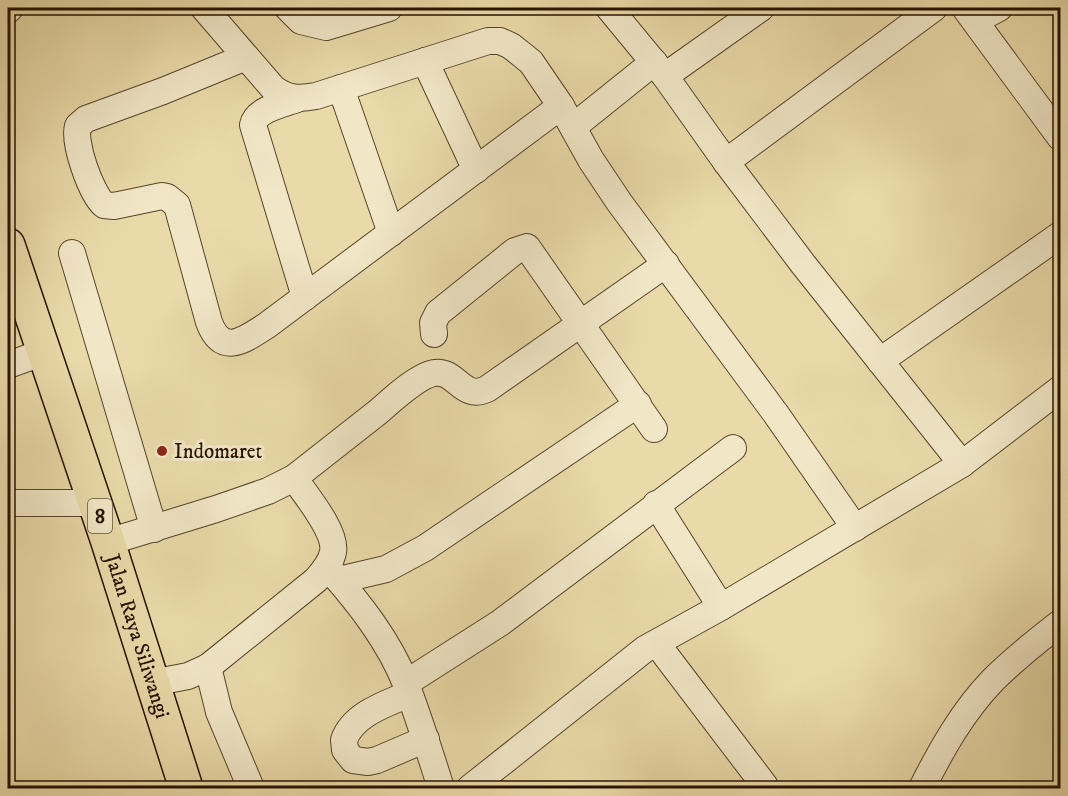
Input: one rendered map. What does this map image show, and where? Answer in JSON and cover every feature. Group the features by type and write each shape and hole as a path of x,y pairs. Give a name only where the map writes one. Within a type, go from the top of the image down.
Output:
{"highway":[{"name":"Jalan Raya Siliwangi","path":"8,245 95,502 186,789"}],"street":[{"path":"204,8 278,92 297,99"},
{"path":"288,8 301,21 326,27 389,8"},
{"path":"609,8 660,69 803,264 962,464"},
{"path":"246,57 81,122 76,131 79,149 93,190 104,205 114,206 162,196 167,196 177,205 212,330 220,339 232,343 245,339 305,297 476,170 567,116 660,69 734,15 761,8"},
{"path":"726,162 934,8"},
{"path":"999,8 970,14 1060,137"},
{"path":"305,297 253,121 259,114 297,99 316,96 488,40 500,41 516,49 531,62 609,186 785,426 855,528"},
{"path":"425,62 476,170"},
{"path":"341,88 391,233"},
{"path":"880,361 1060,235"},
{"path":"434,334 434,323 438,313 521,248 527,247 654,429"},
{"path":"72,253 154,529"},
{"path":"108,542 268,491 294,477 398,395 430,374 444,373 470,391 481,392 666,264"},
{"path":"8,364 44,352"},
{"path":"470,789 494,780 645,649 721,607 962,464 1060,389"},
{"path":"152,683 188,676 208,667 316,580 333,573 386,569 425,548 638,404"},
{"path":"426,739 368,762 353,760 345,750 344,740 352,725 500,623 733,448"},
{"path":"294,477 325,524 334,543 333,573 382,638 407,689 426,739 441,789"},
{"path":"8,503 95,502"},
{"path":"656,504 721,607"},
{"path":"922,789 948,739 976,700 993,680 1060,623"},
{"path":"657,644 711,712 765,786"},
{"path":"208,667 219,712 251,789"}],"place":[{"name":"Indomaret","path":"162,451"}]}
